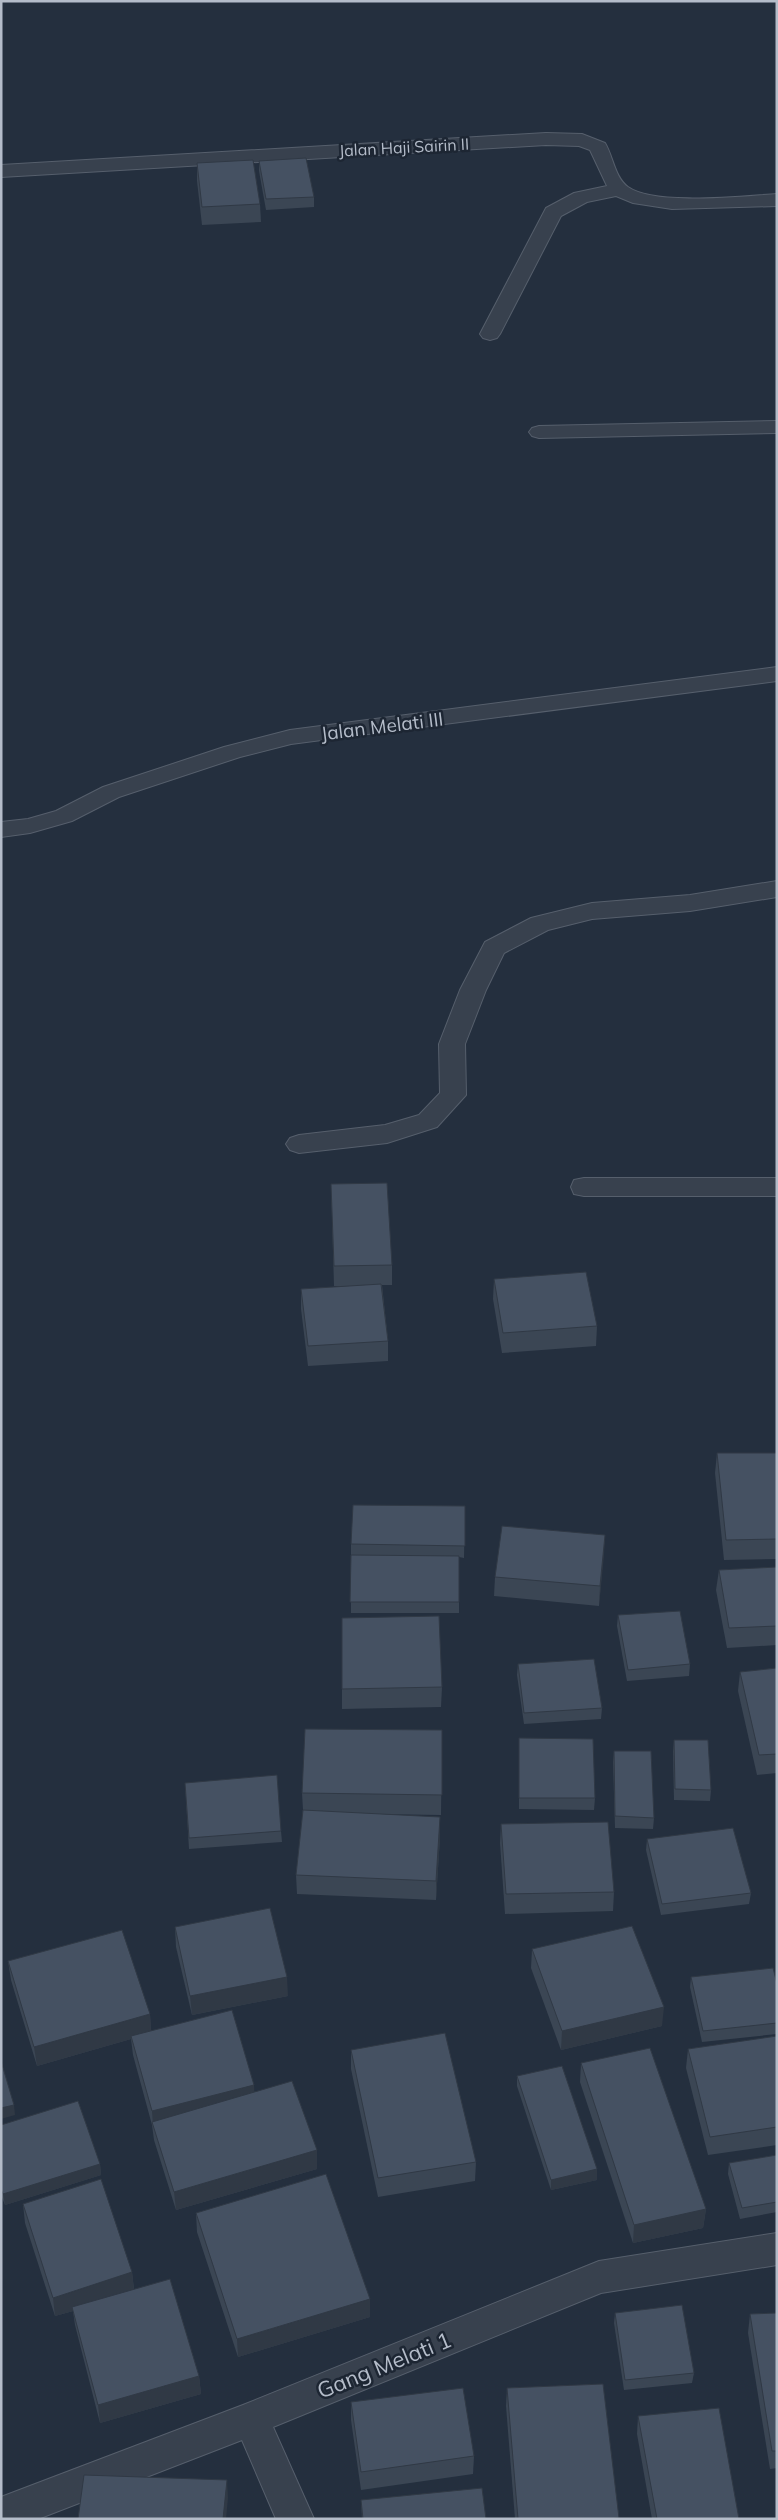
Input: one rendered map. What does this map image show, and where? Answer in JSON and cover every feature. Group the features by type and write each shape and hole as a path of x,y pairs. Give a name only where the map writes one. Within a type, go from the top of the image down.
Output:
{"street":[{"name":"Jalan Haji Sairin II","path":"1,171 536,140 582,140 598,147 619,190"},
{"path":"490,334 552,212 581,197 619,190 630,198 682,203 777,200"},
{"path":"539,432 777,428"},
{"name":"Jalan Melati III","path":"1,830 30,826 55,818 111,792 232,752 290,737 777,674"},
{"path":"299,1144 386,1134 428,1121 453,1095 452,1044 472,990 494,948 540,924 592,911 690,903 777,889"},
{"path":"584,1187 777,1187"},
{"name":"Gang Melati 1","path":"1,2515 251,2419 599,2277 777,2249"},
{"path":"251,2419 295,2519"}],"building":[{"path":"306,158 314,197 266,199 259,161"},
{"path":"253,160 260,204 202,207 197,163"},
{"path":"387,1183 392,1265 334,1266 331,1184"},
{"path":"586,1272 597,1326 503,1333 494,1279"},
{"path":"381,1284 388,1341 308,1346 301,1289"},
{"path":"717,1453 777,1453 777,1539 726,1540"},
{"path":"353,1505 465,1506 465,1546 351,1544"},
{"path":"502,1526 605,1535 600,1586 495,1577"},
{"path":"351,1555 459,1556 459,1602 350,1602"},
{"path":"777,1567 777,1626 729,1628 719,1570"},
{"path":"680,1611 690,1664 628,1670 618,1615"},
{"path":"439,1616 442,1687 342,1689 342,1618"},
{"path":"594,1659 602,1708 524,1713 518,1664"},
{"path":"777,1668 777,1754 759,1755 740,1672"},
{"path":"305,1729 442,1730 442,1795 302,1793"},
{"path":"519,1738 593,1739 595,1798 519,1798"},
{"path":"674,1740 708,1740 711,1790 675,1789"},
{"path":"614,1751 651,1751 654,1818 615,1816"},
{"path":"277,1775 281,1831 189,1838 185,1783"},
{"path":"303,1810 440,1817 436,1881 296,1875"},
{"path":"608,1822 614,1892 506,1894 501,1824"},
{"path":"733,1828 751,1893 662,1904 647,1839"},
{"path":"270,1908 287,1977 190,1996 175,1927"},
{"path":"632,1926 664,2007 562,2031 532,1949"},
{"path":"122,1930 150,2014 34,2047 8,1961"},
{"path":"773,1968 777,1984 777,2023 703,2031 691,1977"},
{"path":"232,2010 254,2085 152,2111 131,2036"},
{"path":"445,2033 476,2162 378,2178 351,2050"},
{"path":"777,2036 777,2127 710,2137 688,2049"},
{"path":"650,2048 706,2209 634,2225 581,2063"},
{"path":"1,2061 14,2105 1,2108"},
{"path":"562,2066 597,2169 551,2180 517,2076"},
{"path":"292,2081 317,2150 174,2192 152,2122"},
{"path":"78,2101 100,2164 3,2194 1,2189 1,2125"},
{"path":"777,2155 777,2202 742,2208 729,2163"},
{"path":"326,2174 370,2299 237,2339 196,2213"},
{"path":"101,2179 132,2272 53,2298 23,2204"},
{"path":"170,2279 199,2376 98,2405 72,2307"},
{"path":"682,2305 694,2373 625,2380 615,2313"},
{"path":"777,2313 777,2451 772,2451 750,2314"},
{"path":"603,2384 619,2518 518,2519 507,2388"},
{"path":"463,2388 474,2456 361,2472 351,2402"},
{"path":"719,2408 739,2519 657,2519 638,2416"},
{"path":"84,2475 227,2480 223,2519 78,2519"},
{"path":"482,2488 486,2519 363,2519 361,2500"}]}
